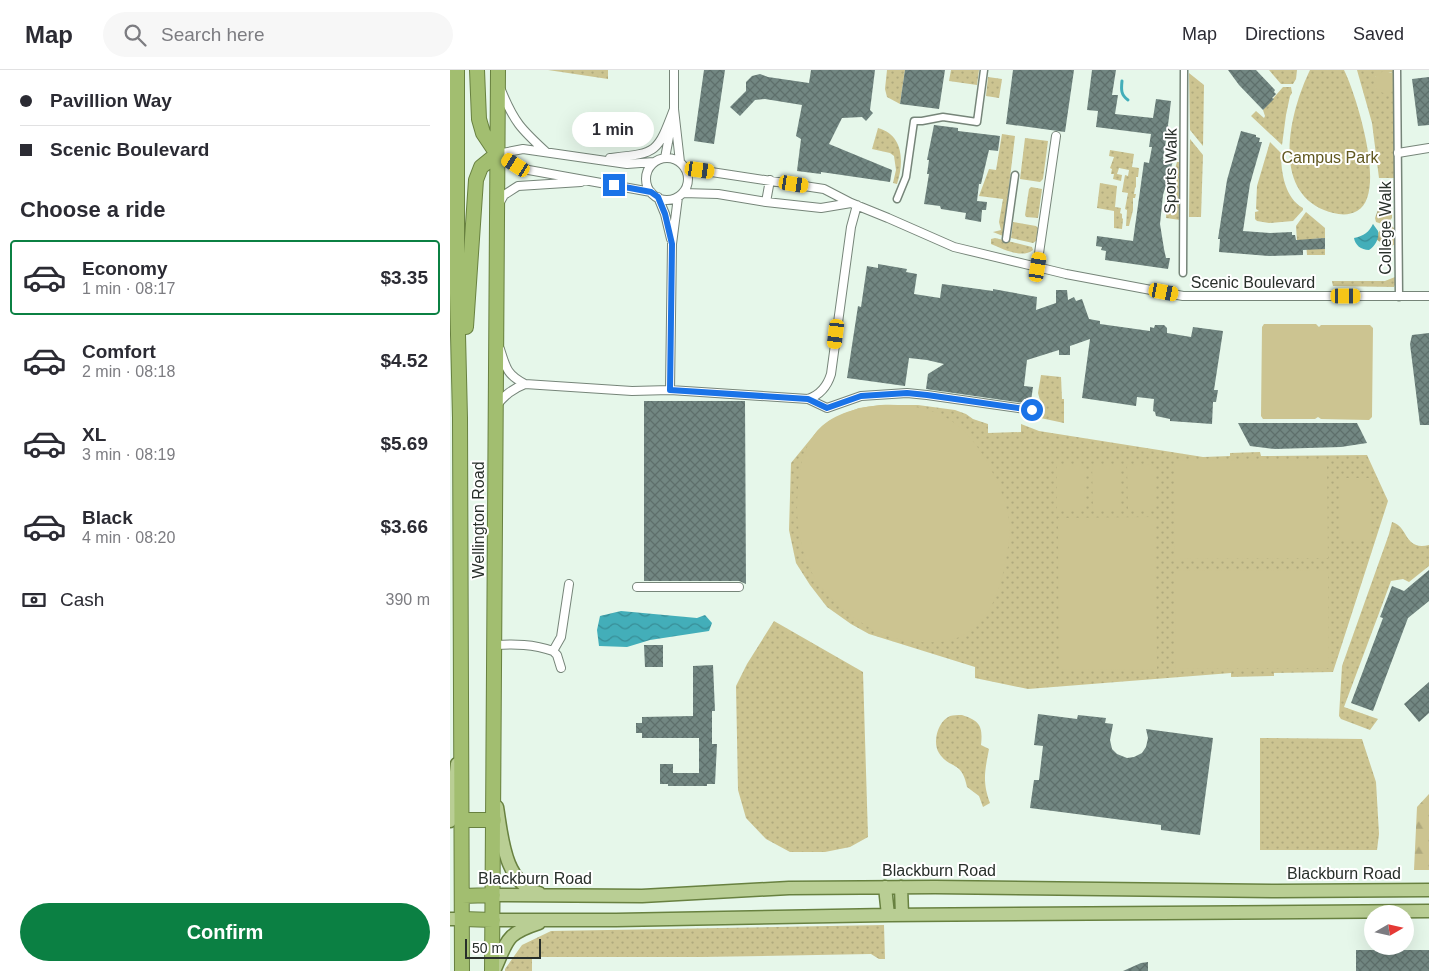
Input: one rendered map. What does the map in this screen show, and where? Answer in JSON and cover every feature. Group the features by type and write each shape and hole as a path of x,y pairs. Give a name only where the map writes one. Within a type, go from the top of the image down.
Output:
{"highway":[{"name":"Wellington Road","path":"457,70 453,297 460,418 462,729 454,822 456,919 462,950 462,971"},
{"path":"460,418 474,191 481,167 498,154 483,133 479,118 477,70"},
{"name":"Wellington Road","path":"493,971 493,895 496,820 494,777 494,645 498,75"},
{"path":"454,822 496,820"},
{"name":"Blackburn Road","path":"456,896 493,895"},
{"path":"456,919 493,920"}],"main road":[{"path":"496,820 508,861 516,878 528,888 547,895"},
{"path":"885,887 888,915"},
{"name":"Blackburn Road","path":"493,895 678,896 789,888 885,887 1277,891 1429,890"},
{"path":"901,887 902,915"},
{"path":"493,920 1429,911"},
{"path":"493,971 506,943 514,934 548,920"},
{"path":"456,971 462,950"}],"street":[{"path":"670,390 672,244 681,195 688,181 682,165 674,109 674,70"},
{"path":"897,199 906,177 914,121 943,117 977,122 984,70"},
{"name":"Sports Walk","path":"1183,273 1184,70"},
{"name":"College Walk","path":"1397,70 1399,297"},
{"path":"498,75 512,115 523,132 547,153"},
{"path":"450,100 456,114"},
{"path":"665,158 674,109"},
{"path":"602,159 642,154 653,150 661,141 674,109"},
{"path":"1038,267 1056,136"},
{"path":"1398,152 1429,148"},
{"path":"498,154 523,150 602,159 627,164 654,162 665,158 673,158 682,165"},
{"path":"496,407 514,388 525,384 632,391 670,390 808,399 818,396 829,381 831,374 854,204 821,208 718,194 681,195 667,200 654,195 596,182 522,169 498,154"},
{"path":"654,162 647,173 648,187 665,214 672,244"},
{"name":"Scenic Boulevard","path":"682,165 824,189 954,248 1183,296 1429,296"},
{"path":"1006,239 1015,175"},
{"path":"766,202 770,180"},
{"path":"497,209 504,195 518,186 596,182"},
{"path":"497,337 508,372 525,384"},
{"path":"808,399 827,408 861,396 907,393 1032,410"},
{"path":"553,650 561,637 569,584"},
{"path":"638,587 739,587"},
{"path":"494,645 528,644 553,650 557,656 560,668"}],"green space":[{"path":"548,70 608,70 608,79"},
{"path":"887,70 905,70 900,104 887,97 885,89"},
{"path":"951,70 979,70 977,85 949,81"},
{"path":"1269,70 1297,70 1296,79 1293,84 1281,84"},
{"name":"Campus Park","path":"1310,70 1344,70 1362,121 1370,166 1370,186 1366,201 1353,213 1340,214 1324,210 1307,199 1296,184 1291,166 1292,126 1303,86"},
{"path":"1357,70 1393,70 1393,73 1390,72 1375,77 1375,87 1394,90 1395,178 1379,178 1372,123"},
{"path":"1383,71 1393,73 1394,90 1389,93 1381,92 1375,87 1375,77"},
{"path":"1189,73 1204,85 1203,146 1190,130"},
{"path":"988,77 1002,79 999,98 986,96"},
{"path":"1283,87 1291,87 1292,93 1286,115 1282,145 1251,116 1256,111 1264,118 1263,110"},
{"path":"878,128 893,137 900,151 901,167 897,184 893,183 896,170 894,156 890,153 872,149"},
{"path":"1002,134 1015,136 1003,236 993,232 1001,230 999,222 1003,199 979,196 989,169 996,170"},
{"path":"1025,138 1048,141 1043,179 1040,182 1020,179"},
{"path":"1190,139 1203,155 1201,217 1189,217"},
{"path":"1270,142 1281,153 1283,177 1288,191 1297,204 1303,208 1293,221 1269,223 1255,219 1255,212 1259,211 1256,209 1257,186"},
{"path":"1110,150 1134,154 1132,167 1139,168 1129,226 1126,226 1127,210 1125,209 1128,193 1122,192 1125,175 1128,176 1129,170 1119,168 1117,174 1122,175 1121,181 1113,179 1114,174 1111,174 1112,169 1110,168 1114,157 1109,156"},
{"path":"1177,162 1180,162 1180,220 1166,218 1167,195"},
{"path":"1100,183 1117,186 1115,207 1121,208 1122,229 1114,228 1114,211 1097,208"},
{"path":"1031,187 1042,189 1038,218 1026,217 1025,215 1029,189"},
{"path":"1380,204 1385,210 1392,213 1392,218 1389,221 1397,233 1396,244 1391,246 1376,239 1376,235 1385,225 1376,222 1375,218"},
{"path":"1306,212 1325,228 1325,238 1312,239 1312,249 1325,249 1325,255 1307,255 1306,242 1297,241 1296,226"},
{"path":"1013,222 1036,226 1038,228 1036,241 1033,243 1011,238"},
{"path":"995,238 1032,247 1033,250 1023,254 1007,250 991,244 991,239"},
{"path":"1395,277 1394,287 1333,286 1332,281 1385,281"},
{"path":"1264,324 1316,324 1319,327 1321,325 1370,325 1373,328 1372,417 1369,420 1321,419 1318,417 1315,419 1263,419 1261,416 1262,327"},
{"path":"1041,375 1061,377 1062,399 1064,399 1064,423 1031,416 1041,404 1038,393"},
{"path":"881,405 918,405 955,410 988,424 988,433 1021,432 1021,424 1039,431 1203,457 1230,456 1230,453 1260,452 1261,456 1367,455 1388,501 1333,672 1274,673 1274,676 1231,677 1231,673 1028,689 975,678 975,667 869,634 851,624 827,607 796,563 789,530 791,463 818,430 829,421 859,408"},
{"path":"881,405 900,405 927,410 945,417 962,429 980,450 988,463 1005,502 1009,520 1009,536 1000,586 989,610 981,621 960,637 939,642 912,641 893,638 870,628 858,621 826,593 812,573 804,553 799,532 797,500 801,465 806,449 814,435 825,423 856,409"},
{"path":"1327,460 1328,558 1175,559 1174,461"},
{"path":"1155,464 1156,510 1128,510 1127,465"},
{"path":"1057,465 1084,465 1085,511 1057,511"},
{"path":"1092,465 1120,465 1120,510 1093,510"},
{"path":"1339,478 1370,478 1370,539 1340,539"},
{"path":"1155,517 1157,669 1059,670 1058,518"},
{"path":"1392,522 1415,545 1429,545 1429,566 1409,582 1403,579 1391,581 1344,707 1378,719 1370,730 1341,719 1339,716 1342,666"},
{"path":"1328,570 1329,668 1176,669 1175,571"},
{"path":"774,621 863,672 868,837 850,847 825,852 790,852 766,839 746,818 738,790 736,686 747,664"},
{"path":"962,715 979,725 981,729 981,745 989,749 985,782 990,803 983,807 979,796 967,787 965,778 959,769 947,762 937,748 937,732 942,722 950,716"},
{"path":"1260,738 1362,739 1376,782 1379,834 1377,850 1260,850"},
{"path":"1429,794 1429,870 1414,870 1417,807"},
{"path":"884,925 885,959 879,959 871,954 702,957 532,957 532,971 505,971 522,945 551,931"}],"water":[{"path":"1373,224 1378,231 1378,237 1374,246 1369,250 1359,247 1354,238 1366,233"},
{"path":"621,611 697,618 705,615 712,623 709,631 650,640 627,647 599,646 597,630 600,616"}],"building":[{"path":"704,70 725,70 714,144 694,141"},
{"path":"811,70 875,70 870,110 873,113 866,121 862,117 842,118 829,144 892,170 890,182 821,172 821,174 797,171 801,139 796,136 802,105 765,99 755,100 740,116 730,107 746,91 746,82 752,76 760,74 768,77 809,83"},
{"path":"905,70 945,70 939,109 900,104"},
{"path":"1013,70 1074,70 1065,132 1006,124"},
{"path":"1092,70 1116,70 1112,95 1118,95 1115,114 1153,118 1156,99 1171,101 1168,125 1170,133 1167,133 1163,160 1173,161 1163,195 1160,224 1166,258 1170,258 1168,269 1105,260 1106,251 1101,250 1102,247 1096,246 1097,236 1133,241 1144,162 1149,163 1152,147 1149,147 1151,134 1096,127 1098,111 1087,110"},
{"path":"1228,70 1256,70 1275,90 1276,94 1272,98 1274,99 1263,110 1239,85"},
{"path":"1429,77 1429,125 1418,126 1412,79"},
{"path":"934,125 958,128 958,131 1000,136 998,151 989,150 981,184 979,184 977,201 987,202 986,210 982,210 981,222 965,219 966,213 924,204 929,174 927,174 929,160 927,160"},
{"path":"1241,131 1256,135 1256,137 1260,138 1259,142 1262,142 1250,184 1243,231 1292,232 1296,240 1325,238 1325,249 1303,250 1303,255 1269,256 1219,252 1220,239 1218,239 1227,180"},
{"path":"878,264 907,269 906,272 917,274 914,294 940,298 942,284 993,291 993,289 1037,297 1036,310 1056,303 1056,290 1067,290 1068,300 1074,297 1076,301 1082,299 1089,319 1100,321 1100,324 1150,331 1150,327 1154,328 1155,325 1164,325 1167,328 1167,333 1191,337 1193,327 1223,331 1214,390 1218,390 1216,402 1213,402 1212,424 1170,421 1170,419 1156,416 1153,411 1154,399 1137,397 1136,406 1082,398 1090,339 1070,346 1070,355 1059,355 1059,350 1027,360 1024,386 1033,387 1031,401 1024,399 1023,403 926,389 928,374 944,364 927,360 909,358 905,386 847,378 858,306 861,307 867,266 878,268"},
{"path":"1429,333 1429,425 1420,425 1410,344 1412,335"},
{"path":"644,401 745,401 746,584 739,581 644,581"},
{"path":"1238,423 1357,423 1367,443 1341,447 1275,449 1250,446"},
{"path":"1429,570 1429,601 1408,618 1373,711 1351,703 1383,618 1380,617 1392,586 1404,591"},
{"path":"644,645 663,645 663,667 645,667"},
{"path":"713,665 715,711 712,711 712,744 717,744 715,784 707,784 707,786 668,786 668,784 660,784 660,764 673,764 673,773 699,773 699,738 642,738 642,733 636,733 636,723 642,723 642,717 693,716 693,666"},
{"path":"1429,682 1429,713 1419,722 1404,704"},
{"path":"1038,714 1077,719 1078,715 1106,718 1105,723 1113,724 1110,740 1112,749 1117,754 1127,758 1142,753 1146,747 1148,738 1146,729 1213,738 1200,835 1161,830 1161,825 1030,808 1034,780 1039,780 1043,746 1034,745"},
{"path":"1356,950 1364,950 1364,955 1414,955 1414,950 1429,950 1429,971 1356,971"},
{"path":"1148,962 1148,971 1123,971 1141,963"}],"waterway":[{"path":"1122,81 1122,92 1128,100"}],"route":[{"path":"614,185 651,192 658,197 665,214 672,244 670,390 808,399 827,408 861,396 907,393 1032,410"}]}
